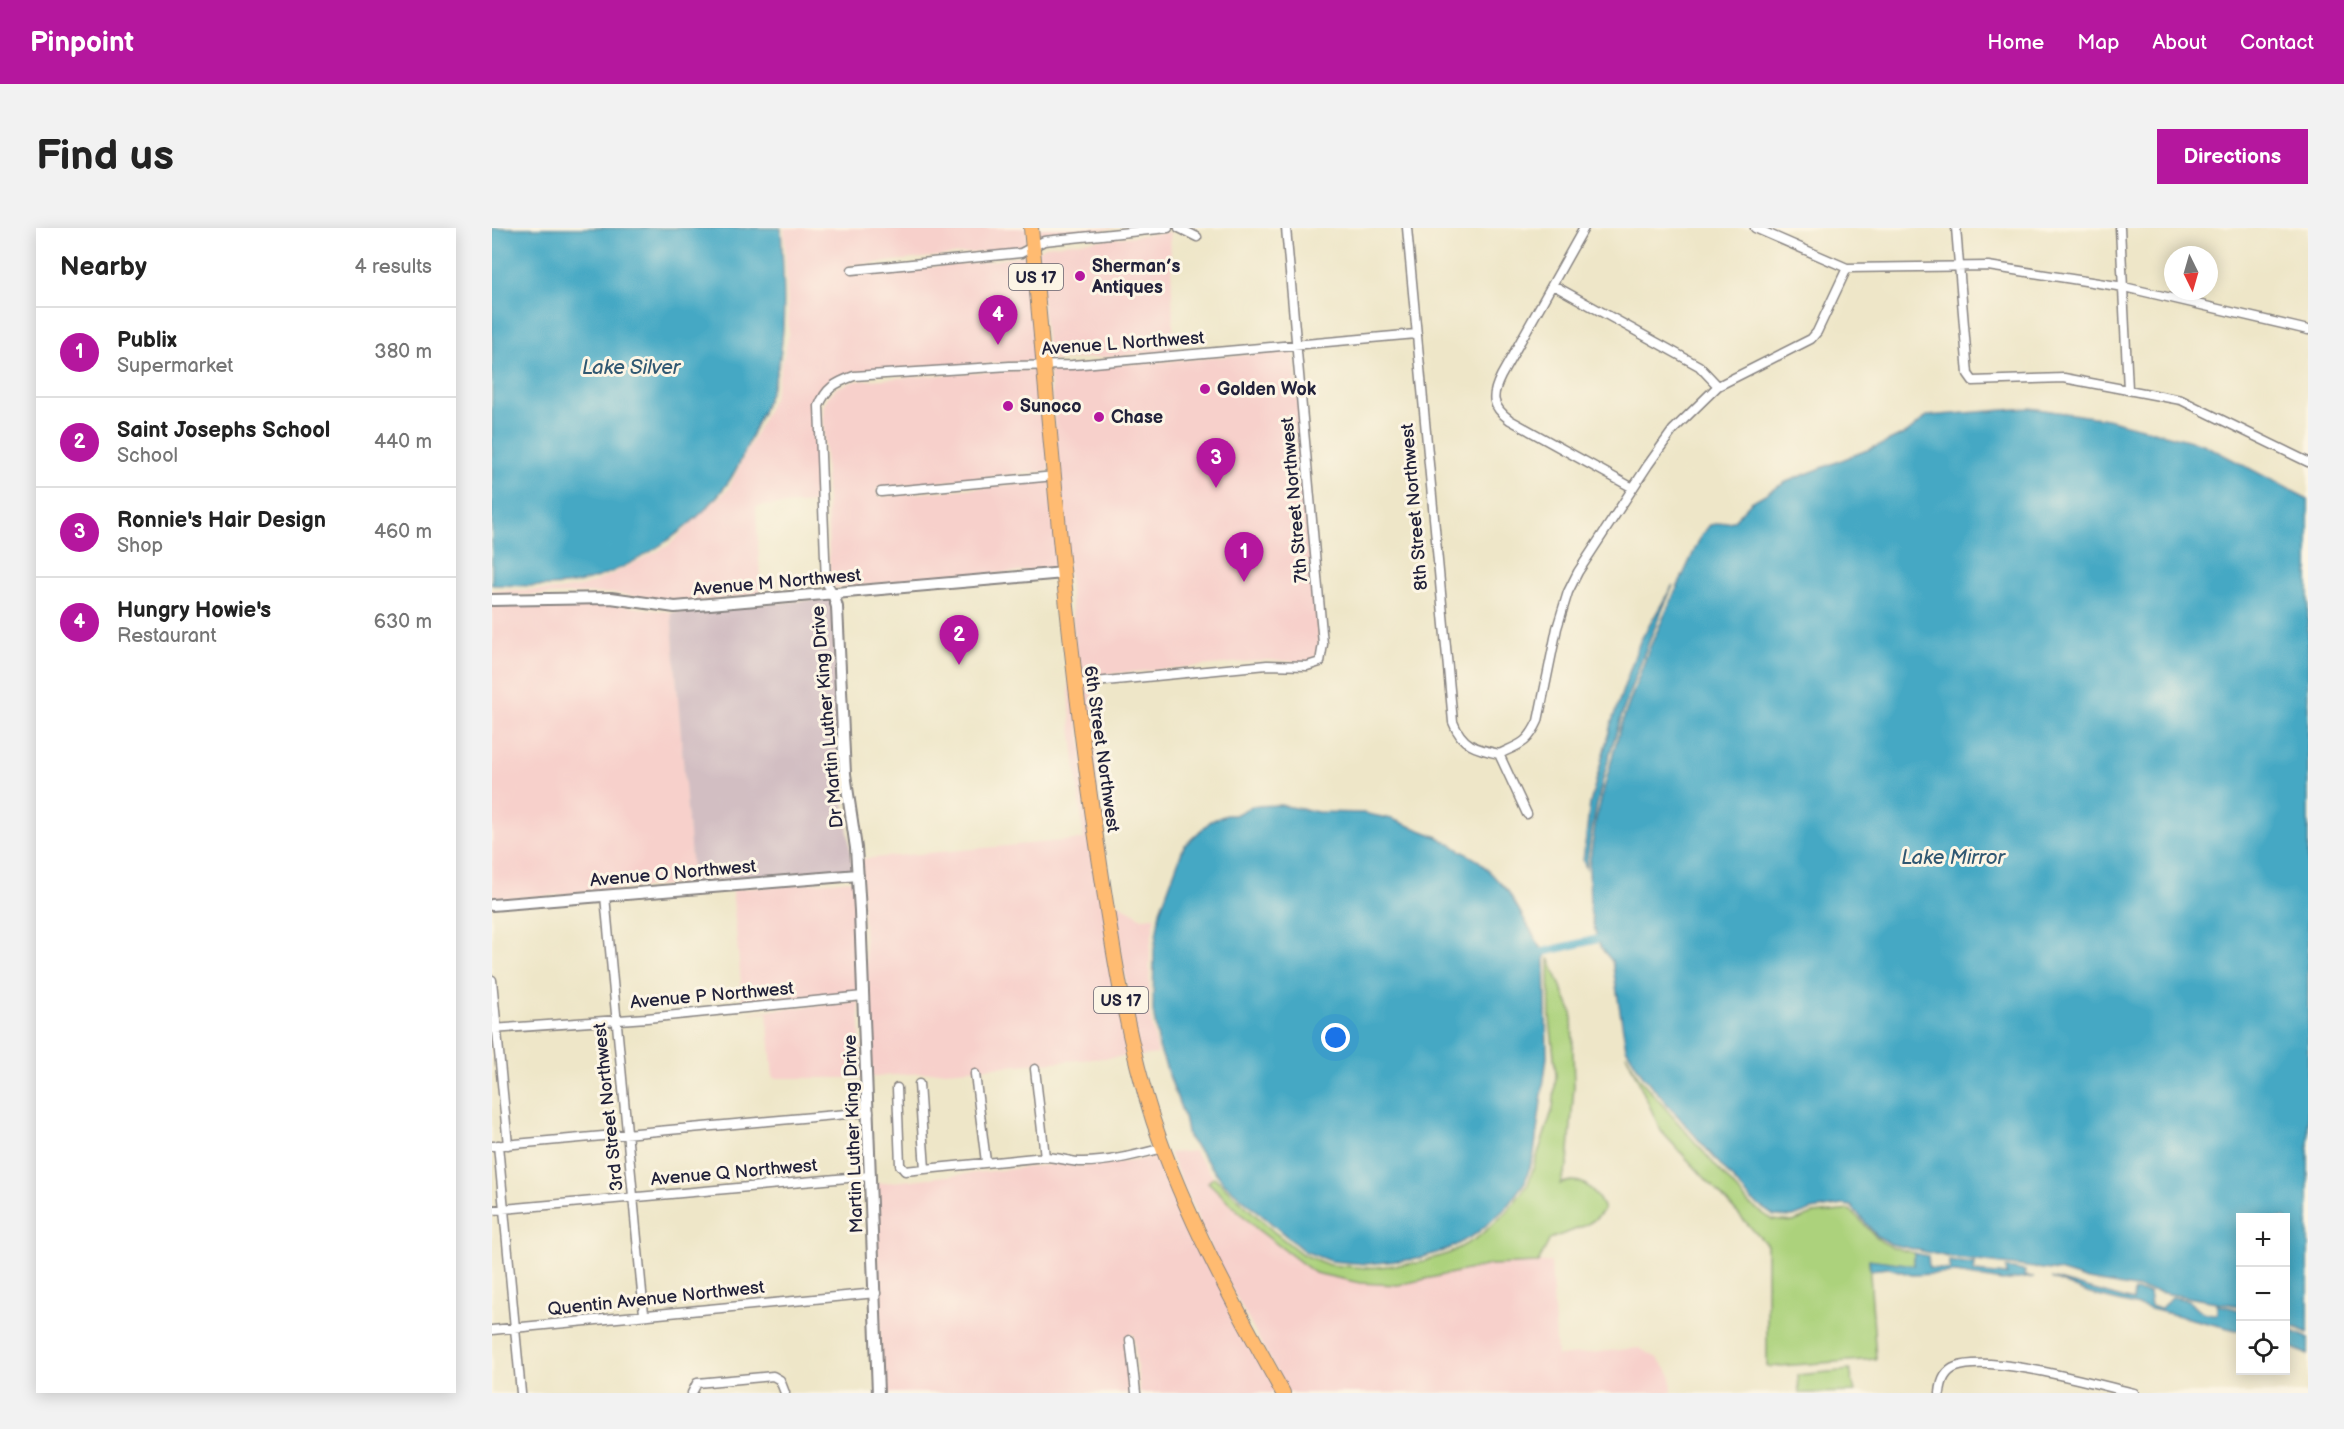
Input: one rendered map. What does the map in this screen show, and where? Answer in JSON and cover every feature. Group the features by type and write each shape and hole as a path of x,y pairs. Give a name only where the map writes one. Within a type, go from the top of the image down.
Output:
{"highway":[{"name":"6th Street Northwest","path":"1031,228 1075,684 1120,996 1135,1059 1163,1148 1211,1258 1283,1393"}],"street":[{"path":"852,270 991,257 1021,253 1044,241 1168,228"},
{"path":"1179,228 1197,237"},
{"name":"7th Street Northwest","path":"1075,684 1267,665 1307,666 1320,662 1323,644 1286,228"},
{"name":"8th Street Northwest","path":"1407,228 1453,722 1463,740 1473,748 1499,754"},
{"path":"1584,228 1494,390 1496,408 1509,420 1633,488"},
{"path":"1755,228 1847,268 1898,269 1960,264 1988,266 2124,287 2308,330"},
{"path":"1956,228 1968,374 1971,378 1979,382 2064,378 2190,403 2308,462"},
{"path":"2120,228 2128,389"},
{"path":"1527,814 1499,754 1526,741 1538,721 1562,611 1574,578 1673,430 1718,386 1810,339 1817,332 1847,268"},
{"path":"1553,285 1700,366 1718,386"},
{"name":"Avenue L Northwest","path":"832,593 826,582 819,406 823,396 833,384 854,376 1044,366 1298,346 1416,334"},
{"path":"881,492 1055,476"},
{"name":"Avenue M Northwest","path":"492,600 603,598 675,607 1064,573"},
{"name":"Dr Martin Luther King Drive","path":"832,593 837,607 847,794 858,875"},
{"name":"Avenue O Northwest","path":"492,905 858,875"},
{"name":"Martin Luther King Drive","path":"858,875 876,1293 878,1393"},
{"name":"3rd Street Northwest","path":"605,896 644,1314"},
{"path":"492,980 499,1145 521,1393"},
{"name":"Avenue P Northwest","path":"494,1029 617,1020 863,996"},
{"path":"1035,1069 1045,1157"},
{"path":"975,1074 986,1162"},
{"path":"919,1084 925,1169"},
{"path":"897,1088 900,1165 905,1171 1045,1157 1060,1157 1077,1162 1134,1156 1163,1148"},
{"path":"499,1145 869,1112"},
{"name":"Avenue Q Northwest","path":"492,1210 870,1176"},
{"name":"Quentin Avenue Northwest","path":"492,1330 876,1293"},
{"path":"1130,1340 1136,1393"},
{"path":"1940,1393 1941,1383 1949,1371 1968,1365 2023,1368 2134,1393"},
{"path":"693,1389 773,1376 779,1379 784,1386 785,1393"}],"shaded area":[{"path":"784,228 1027,228 1028,245 1020,248 847,266 848,275 992,261 1029,254 1040,361 853,372 830,380 820,392 815,407 819,503 756,508 761,595 675,603 612,593 492,596 492,590 559,590 584,586 613,574 669,545 729,488 774,396 789,334"},
{"path":"1035,228 1120,228 1044,236 1036,240"},
{"path":"1170,232 1174,352 1048,361 1037,251 1045,246"},
{"path":"1294,351 1319,644 1316,658 1307,662 1266,660 1078,677 1049,370"},
{"path":"1041,370 1050,471 877,488 878,497 1051,481 1060,568 834,588 830,581 823,407 827,398 836,388 854,381"},
{"path":"830,598 833,608 843,794 853,870 693,883 671,612"},
{"path":"603,603 671,612 693,883 492,901 492,605"},
{"path":"1067,645 1130,1056 871,1077 861,859 1084,839 1071,726"},
{"path":"1094,685 1100,834 1079,687"},
{"path":"854,880 859,992 743,1004 732,889"},
{"path":"1111,899 1142,918 1155,917 1150,949 1149,1010 1158,1054 1139,1056"},
{"path":"859,1001 862,1078 773,1078 767,1013 743,1013"},
{"path":"1194,1151 1214,1177 1208,1182 1257,1229 1315,1273 1398,1285 1490,1265 1551,1262 1557,1356 1639,1348 1657,1358 1671,1375 1672,1393 1288,1393 1214,1256 1169,1153"},
{"path":"1160,1154 1278,1393 1140,1393 1133,1334 1126,1336 1131,1393 882,1393 875,1184 1063,1163 1078,1166 1134,1161"}],"green space":[{"path":"1549,958 1572,1013 1574,1086 1568,1164 1560,1184 1574,1181 1581,1183 1592,1190 1604,1209 1587,1224 1550,1239 1538,1263 1490,1265 1398,1285 1360,1283 1315,1273 1257,1229 1208,1182 1214,1177 1302,1254 1329,1265 1368,1268 1417,1263 1450,1253 1477,1238 1507,1212 1528,1184 1553,1108 1556,1075 1550,1019"},
{"path":"1626,1054 1640,1079 1749,1204 1773,1220 1793,1222 1813,1214 1850,1210 1882,1242 1914,1253 1914,1265 1869,1260 1876,1359 1767,1367 1767,1245 1661,1131"},
{"path":"1850,1370 1855,1392 1799,1393 1798,1375"}],"water":[{"name":"Lake Silver","path":"492,228 781,228 784,305 780,360 769,397 736,470 714,500 698,516 662,544 622,567 582,582 549,586 492,585"},
{"name":"Lake Mirror","path":"2030,408 2107,419 2203,444 2308,499 2308,1333 2290,1325 2290,1213 2236,1213 2236,1305 2088,1280 2059,1271 1953,1258 1891,1244 1877,1236 1851,1206 1843,1205 1812,1210 1793,1217 1774,1216 1751,1200 1643,1076 1626,1048 1612,961 1600,947 1590,910 1589,866 1596,819 1620,728 1649,649 1702,534 1710,525 1733,521 1751,502 1786,482 1885,443 1908,432 1927,416"},
{"path":"1673,585 1631,688 1608,759 1586,868 1583,861 1590,804 1611,724 1640,641"},
{"path":"1280,805 1318,812 1363,813 1392,819 1438,837 1479,861 1508,891 1545,955 1547,1057 1534,1154 1525,1182 1505,1209 1476,1234 1449,1249 1417,1259 1367,1264 1330,1261 1304,1251 1224,1183 1188,1137 1184,1117 1159,1047 1153,1011 1154,950 1160,911 1184,846 1211,821 1226,815 1235,815 1252,806"},
{"path":"1914,1253 1928,1256 1929,1268 1951,1270 1949,1261 1975,1264 1974,1272 2007,1275 2006,1268 2025,1271 2024,1276 2034,1277 2002,1281 1956,1273 1912,1275 1889,1268 1870,1270 1869,1259 1914,1265"},
{"path":"2051,1278 2133,1301 2134,1291 2149,1293 2151,1306 2160,1309 2172,1297 2189,1300 2197,1309 2208,1313 2217,1314 2217,1304 2236,1309 2236,1330 2090,1294"},
{"path":"2290,1330 2308,1338 2308,1355 2290,1347"}],"waterway":[{"path":"1543,952 1598,939"}],"place":[{"name":"Sherman’s Antiques","path":"1080,276"},
{"name":"Hungry Howie's","path":"998,345"},
{"name":"Golden Wok","path":"1205,389"},
{"name":"Sunoco","path":"1008,406"},
{"name":"Chase","path":"1099,417"},
{"name":"Ronnie's Hair Design","path":"1216,488"},
{"name":"Publix","path":"1244,582"},
{"name":"Saint Josephs School","path":"959,665"}]}
